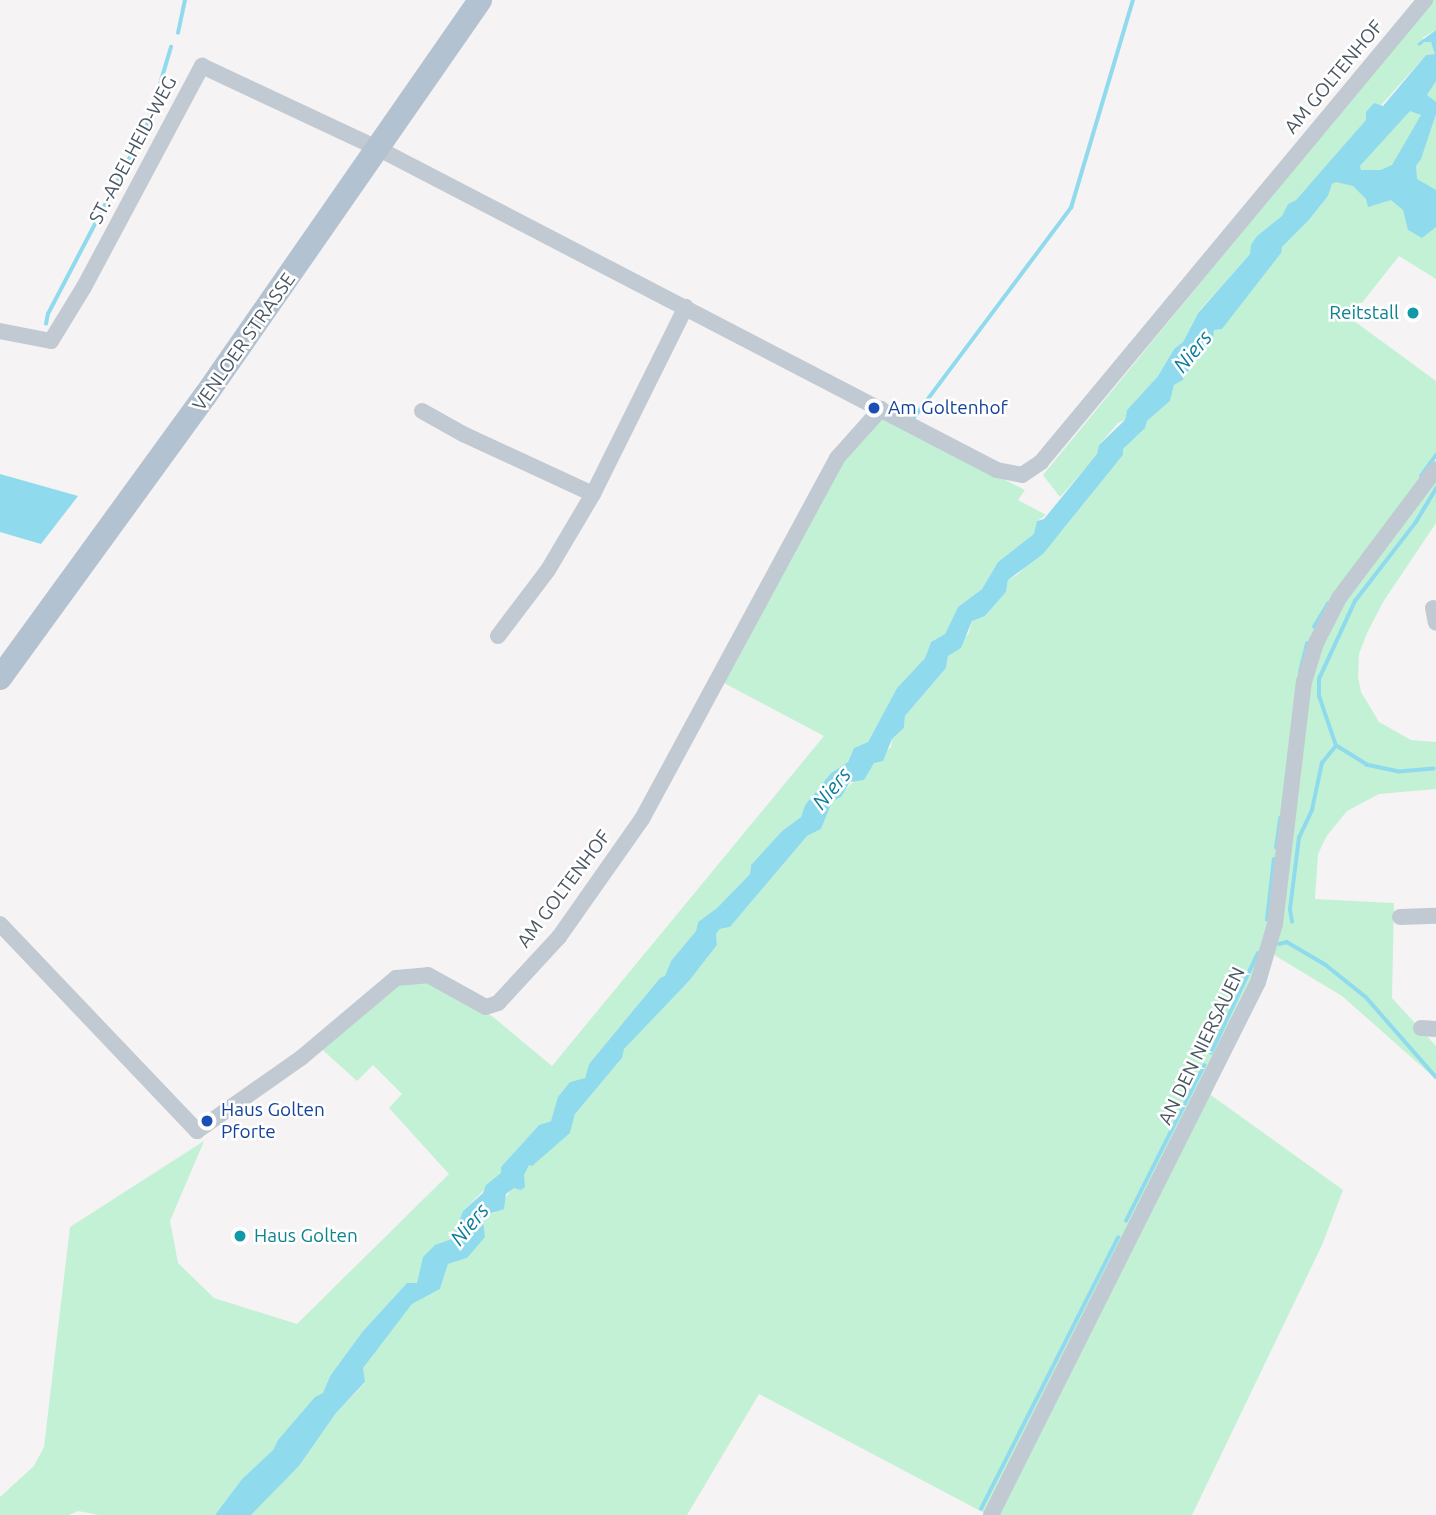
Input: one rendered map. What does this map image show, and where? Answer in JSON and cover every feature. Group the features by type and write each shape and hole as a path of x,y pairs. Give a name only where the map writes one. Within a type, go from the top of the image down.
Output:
{"main road":[{"name":"VENLOER STRASSE","path":"0,678 205,396 480,0"}],"street":[{"name":"AM GOLTENHOF","path":"379,149 998,470 1014,475 1032,470 1425,0"},
{"name":"ST.-ADELHEID-WEG","path":"0,331 51,341 83,288 202,66 379,149"},
{"path":"498,636 548,570 593,494 686,307"},
{"name":"AM GOLTENHOF","path":"0,924 197,1132 301,1058 397,978 428,975 486,1007 498,1003 559,937 642,819 837,458 881,409"},
{"path":"422,411 463,434 593,494"},
{"name":"AN DEN NIERSAUEN","path":"991,1515 1258,982 1275,924 1301,705 1316,643 1339,598 1436,469"},
{"path":"1400,917 1436,916"}],"green space":[{"path":"1432,0 1436,0 1436,30 1422,38 1431,42 1436,54 1426,55 1296,200 1288,204 1283,216 1257,236 1250,254 1198,312 1183,342 1174,349 1158,376 1127,410 1125,420 1118,423 1099,445 1098,454 1060,497 1043,475"},
{"path":"1436,81 1436,279 1399,256 1350,318 1436,381 1436,458 1393,514 1436,471 1436,523 1383,602 1367,633 1359,654 1358,677 1361,692 1379,722 1411,740 1436,742 1436,789 1379,794 1347,811 1326,837 1318,854 1315,899 1394,903 1392,998 1436,1046 1436,1079 1342,996 1269,952 1208,1093 1343,1190 1322,1245 1192,1515 988,1515 759,1394 687,1515 251,1515 299,1466 336,1413 365,1383 362,1368 412,1304 440,1289 448,1264 467,1258 483,1221 489,1214 495,1213 529,1164 532,1165 570,1133 575,1114 622,1058 623,1049 689,981 717,945 716,934 720,929 730,927 807,836 821,829 832,802 891,747 892,739 904,728 905,716 946,668 948,656 969,633 972,620 985,616 1006,592 1008,580 1017,575 1061,532 1123,455 1123,449 1147,421 1170,401 1174,385 1183,380 1212,338 1214,330 1282,247 1308,221 1328,196 1332,184 1359,167"},
{"path":"882,416 1025,490 1018,500 1046,515 1037,521 1035,534 998,562 982,589 958,607 945,634 931,642 925,658 897,688 868,742 854,748 848,762 831,773 805,805 801,817 782,831 751,865 750,874 717,908 698,922 696,931 671,961 665,976 660,978 589,1064 585,1078 570,1082 551,1121 539,1125 501,1167 501,1173 463,1211 456,1234 417,1283 407,1283 363,1331 330,1376 323,1393 278,1440 273,1450 242,1479 215,1515 99,1515 78,1511 69,1515 0,1515 0,1497 34,1466 44,1447 70,1227 204,1141 170,1221 178,1263 214,1298 297,1324 449,1174 389,1108 402,1094 373,1065 357,1081 316,1044 396,978 427,974 493,1017 552,1066 824,736 722,682 842,460"}],"water":[{"name":"Niers","path":"1436,30 1436,81 1427,95 1436,102 1436,114 1421,159 1416,166 1417,179 1436,190 1436,227 1422,238 1408,230 1403,210 1391,200 1368,207 1366,199 1353,186 1336,182 1332,184 1328,196 1282,247 1281,253 1222,329 1214,330 1213,338 1193,362 1183,380 1174,385 1170,401 1147,421 1145,428 1123,449 1123,455 1043,554 1008,580 1006,592 985,616 972,621 961,648 948,656 946,668 905,716 904,728 892,739 883,761 874,763 864,780 850,782 841,797 832,802 821,829 807,836 730,927 720,929 716,934 717,945 689,981 624,1049 622,1058 575,1114 570,1133 532,1166 529,1165 524,1175 525,1187 521,1190 514,1188 506,1194 504,1209 489,1214 483,1222 485,1237 467,1258 448,1264 440,1289 412,1304 363,1368 365,1382 336,1413 299,1466 251,1515 215,1515 242,1479 273,1450 278,1440 315,1397 323,1393 330,1376 363,1331 407,1283 417,1283 423,1257 435,1245 452,1239 463,1211 483,1193 486,1185 501,1173 501,1167 539,1125 551,1121 558,1097 570,1082 585,1078 589,1064 660,978 665,976 671,961 696,931 698,922 717,908 750,874 751,865 782,831 801,817 805,805 831,773 848,762 854,748 868,742 897,688 925,658 931,642 945,634 958,607 982,589 998,562 1034,534 1037,521 1044,519 1097,454 1099,445 1125,420 1127,410 1158,376 1174,349 1183,342 1198,313 1250,254 1251,245 1257,236 1282,216 1288,204 1296,200 1366,120 1366,112 1374,103 1383,106 1426,55 1435,54 1431,42 1424,42 1420,46 1417,44","holes":["1410,111 1421,115 1392,165 1381,170 1361,170 1360,166"]},
{"path":"0,474 78,496 41,544 0,532"}],"waterway":[{"path":"178,33 185,0"},
{"path":"913,419 1071,208 1133,0"},
{"path":"46,324 48,314 149,121 171,47"},
{"path":"1421,476 1436,455"},
{"path":"1434,769 1399,772 1367,765 1336,746 1319,696 1319,679 1355,601 1416,522 1436,489"},
{"path":"1314,627 1328,604"},
{"path":"1300,672 1307,644"},
{"path":"1292,922 1290,909 1299,838 1312,810 1322,763 1336,746"},
{"path":"1276,848 1280,818"},
{"path":"1267,920 1274,859"},
{"path":"1279,944 1287,942 1326,965 1366,997 1436,1077"},
{"path":"1211,1053 1258,953"},
{"path":"1126,1221 1204,1066"},
{"path":"981,1509 1118,1238"}],"place":[{"name":"Reitstall","path":"1413,313"},
{"name":"Am Goltenhof","path":"874,408"},
{"name":"Haus Golten Pforte","path":"207,1121"},
{"name":"Haus Golten","path":"240,1236"}]}
